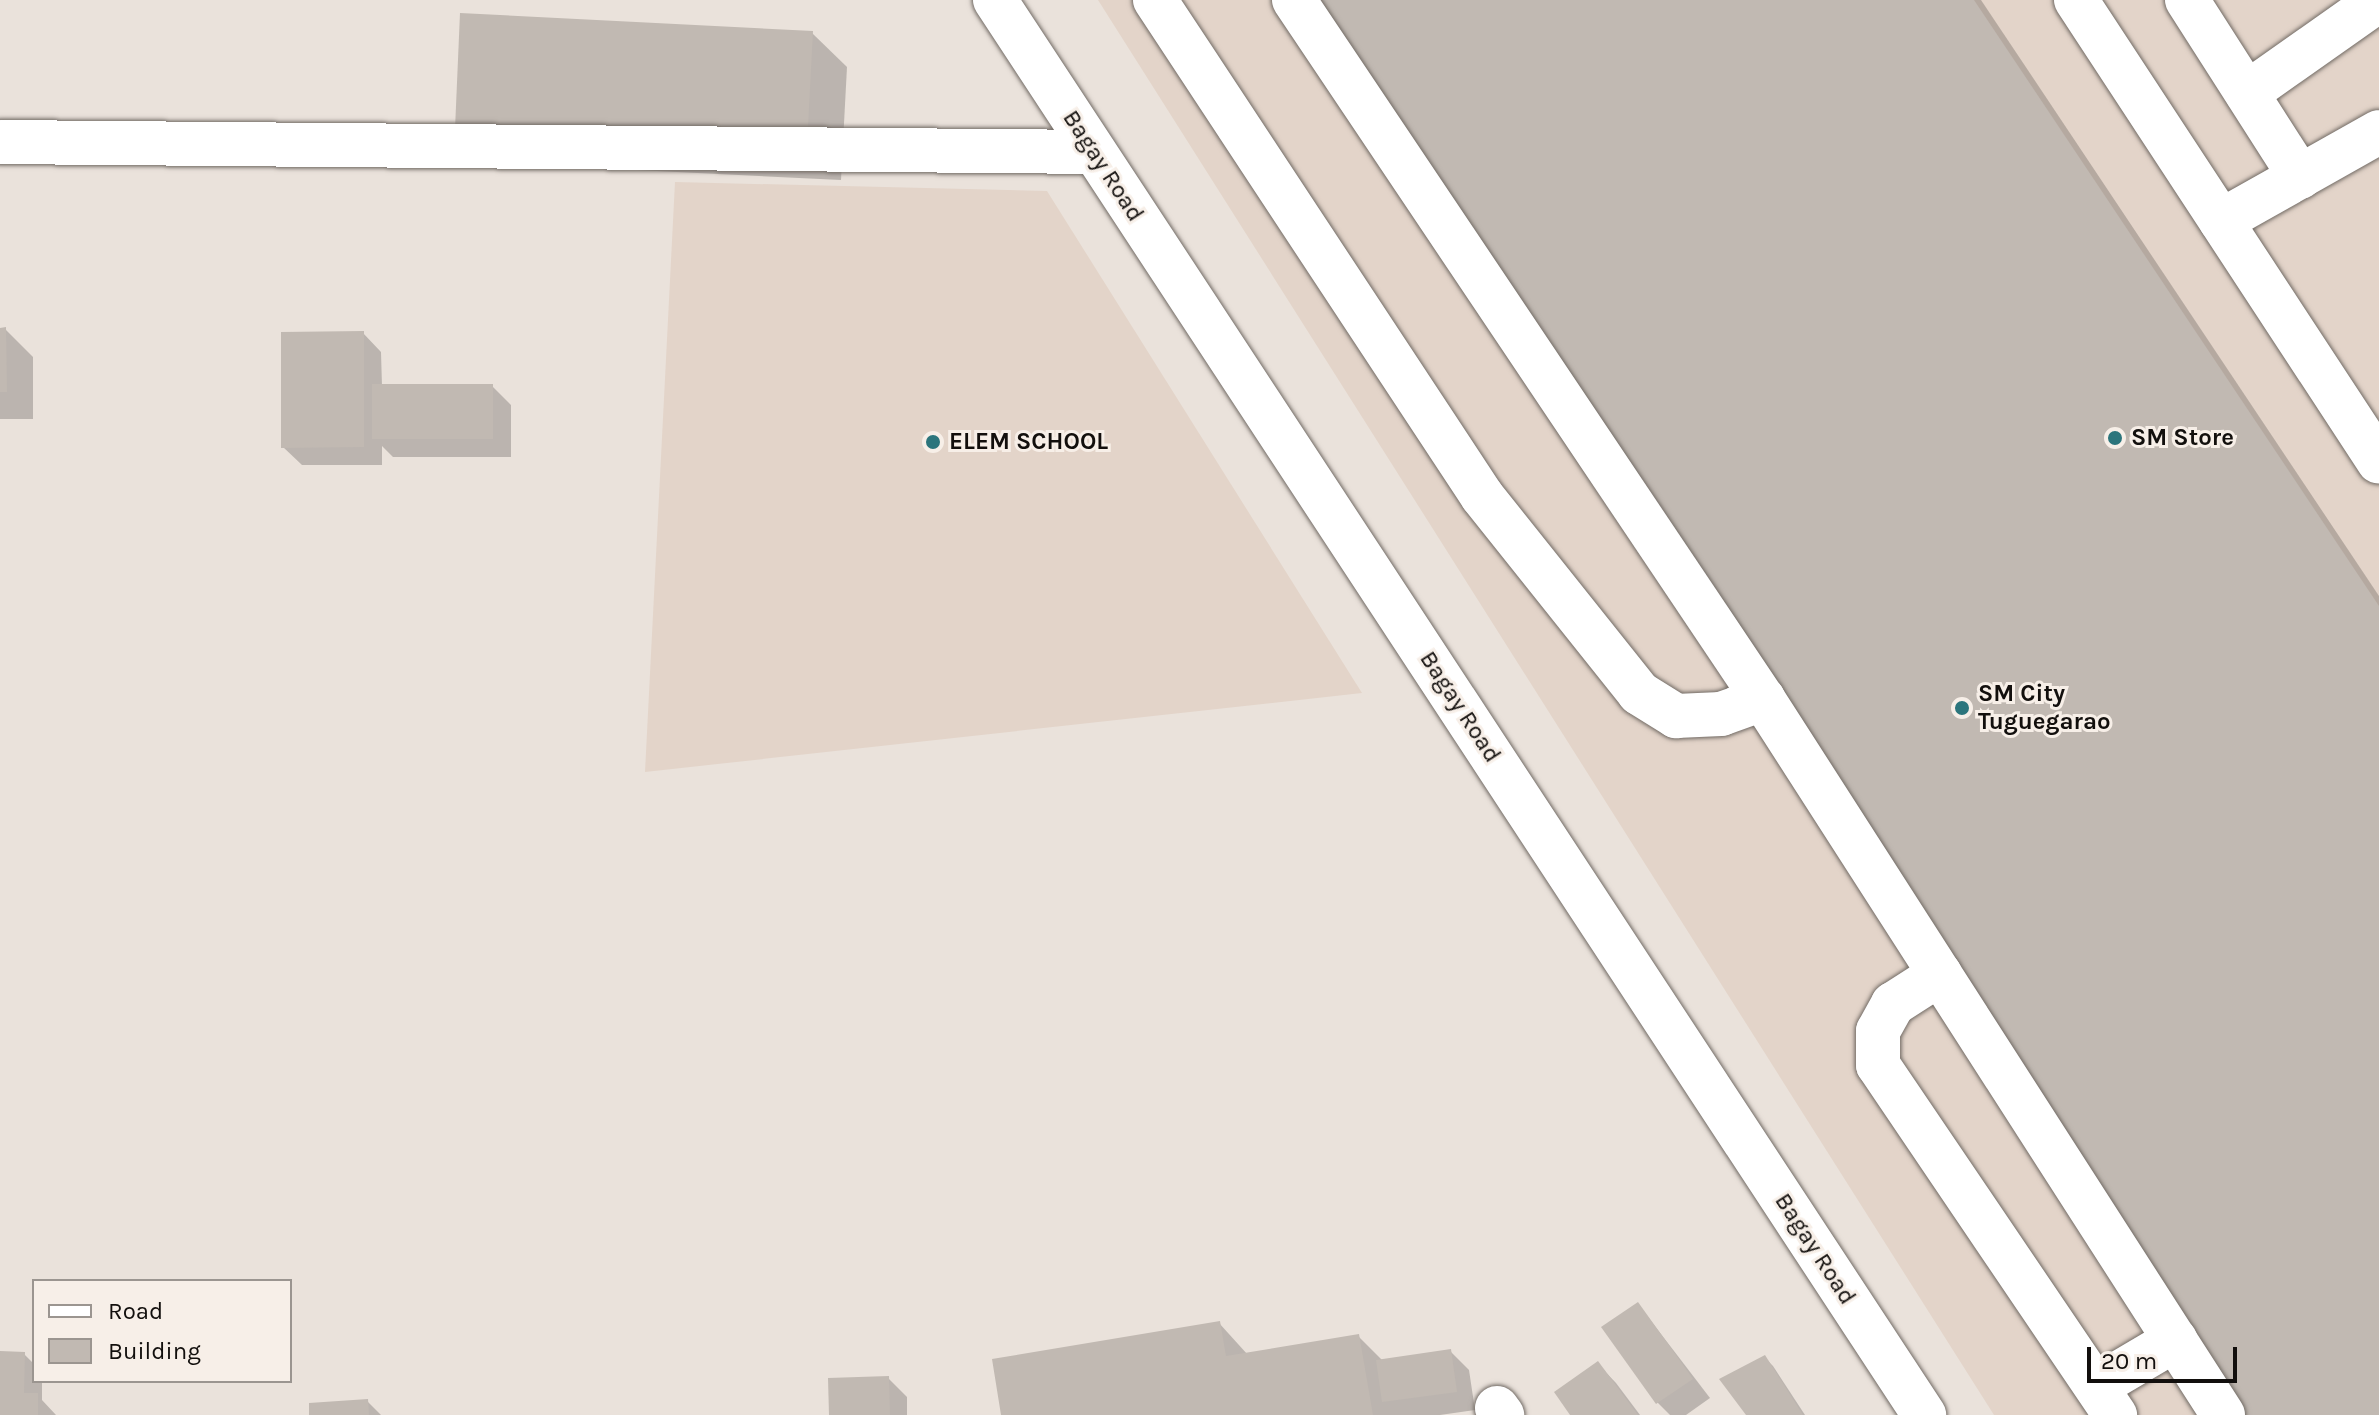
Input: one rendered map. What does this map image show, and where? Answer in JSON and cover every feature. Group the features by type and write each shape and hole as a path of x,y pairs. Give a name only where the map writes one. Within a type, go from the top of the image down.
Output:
{"street":[{"name":"Bagay Road","path":"995,0 1924,1415"},
{"path":"1155,0 1482,496 1639,693 1676,716 1721,714 1763,699"},
{"path":"1294,0 1763,699 2223,1415"},
{"path":"2076,0 2379,462"},
{"path":"2247,93 2379,0"},
{"path":"2192,2 2300,177"},
{"path":"2221,221 2379,132"},
{"path":"0,142 1094,152"},
{"path":"1940,974 1893,1004 1878,1031 1878,1065 2106,1401 2175,1340"}],"shaded area":[{"name":"SM City Tuguegarao","path":"1098,0 2379,0 2379,1415 1994,1415"},
{"name":"ELEM SCHOOL","path":"675,182 1047,191 1362,693 645,772"}],"building":[{"name":"SM City Tuguegarao","path":"1311,0 1974,0 2379,606 2379,1415 2230,1415"},
{"path":"460,13 813,31 807,146 455,129"},
{"path":"6,327 7,392 0,392 0,328"},
{"path":"364,331 364,447 281,448 281,332"},
{"path":"372,384 493,384 493,439 372,439"},
{"path":"1638,1302 1693,1379 1656,1404 1601,1327"},
{"path":"1220,1321 1226,1356 1359,1334 1373,1415 1001,1415 992,1359"},
{"path":"1451,1349 1457,1392 1382,1402 1376,1360"},
{"path":"0,1351 25,1352 24,1393 38,1393 38,1415 0,1415"},
{"path":"1765,1355 1803,1415 1746,1415 1719,1379"},
{"path":"1598,1361 1638,1415 1570,1415 1554,1392"},
{"path":"889,1376 890,1415 829,1415 828,1378"},
{"path":"368,1399 369,1415 309,1415 309,1403"}],"place":[{"name":"SM Store","path":"2115,438"},
{"name":"ELEM SCHOOL","path":"933,442"},
{"name":"SM City Tuguegarao","path":"1962,708"}]}
